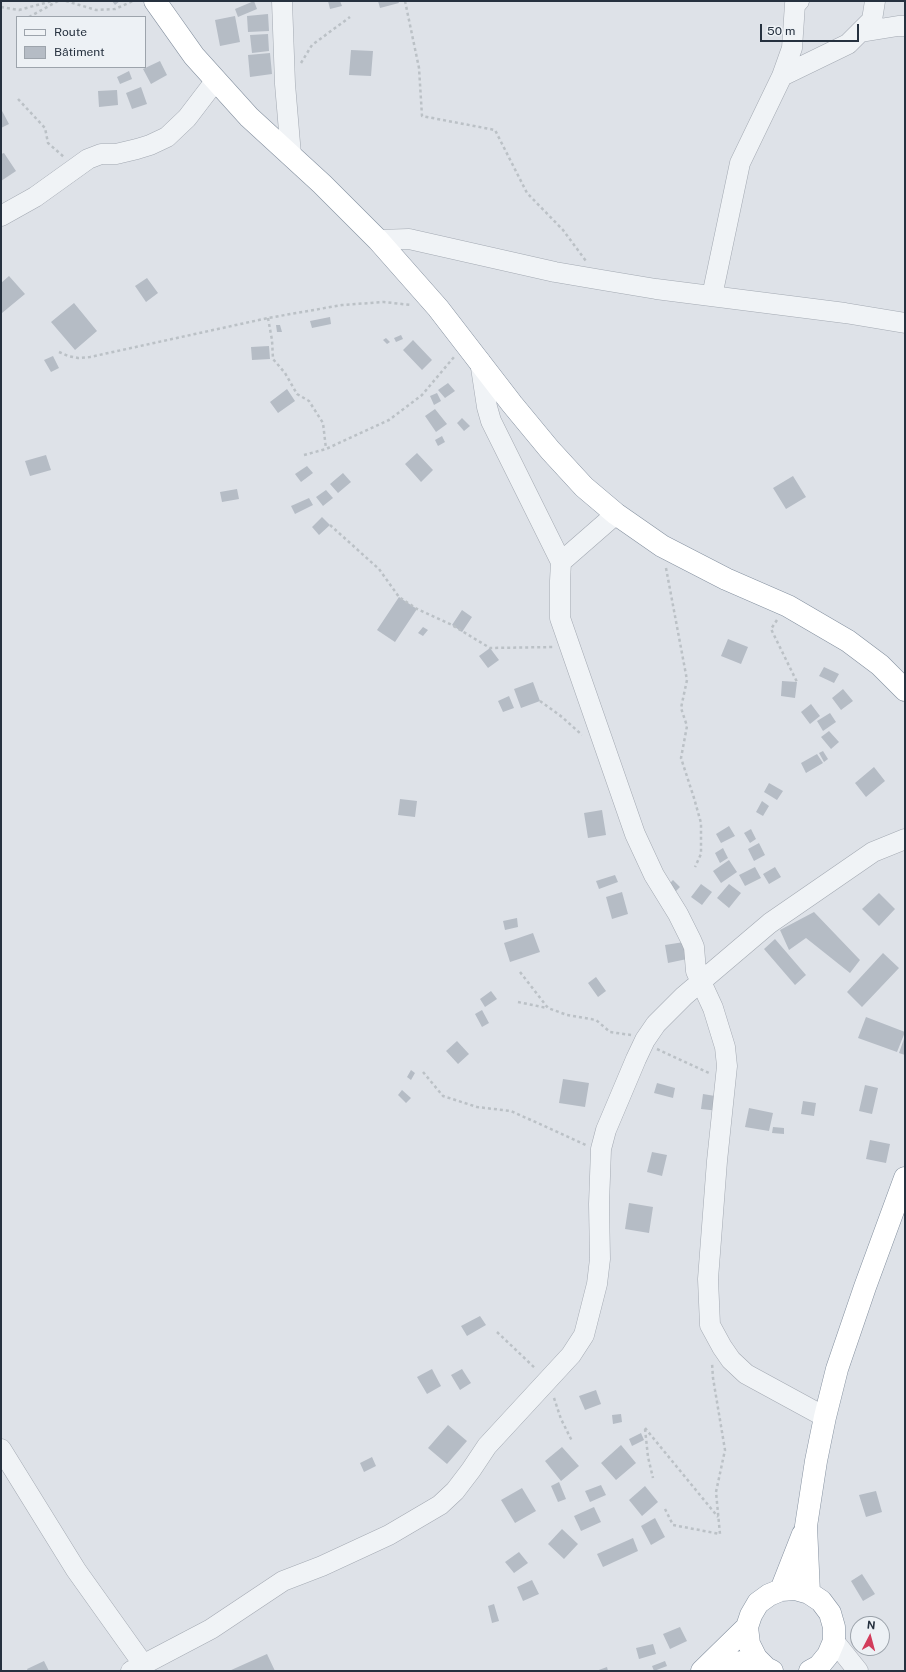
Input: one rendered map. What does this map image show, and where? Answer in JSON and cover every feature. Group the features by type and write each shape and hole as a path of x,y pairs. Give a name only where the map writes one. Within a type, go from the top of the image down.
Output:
{"highway":[{"path":"155,1 194,56 249,117 291,155 378,240 438,308 512,404 550,450 584,487 616,514 662,546 726,579 788,606 848,640 880,665 905,690"},
{"path":"809,1593 806,1526 825,1417 842,1354 905,1178"},
{"path":"781,1590 806,1526"},
{"path":"708,1671 764,1665 749,1644 747,1628 751,1615 758,1603 769,1595 781,1590 795,1589 809,1593 821,1601 830,1613 834,1627 834,1641 828,1655 819,1669"},
{"path":"702,1671 747,1628"}],"street":[{"path":"282,1 285,84 291,155"},
{"path":"712,296 740,163 782,76 792,48 795,4 799,1"},
{"path":"782,76 848,44 872,20 874,1"},
{"path":"861,32 905,26"},
{"path":"1,216 35,197 88,159 101,154 116,154 137,149 167,137 187,118 216,80"},
{"path":"378,240 409,238 555,272 712,296 845,313 905,323"},
{"path":"480,361 487,407 491,421 562,562 560,581 560,618 635,834 645,858 678,914 694,947 696,971 713,1008 725,1047 727,1066 717,1161 708,1279 710,1325 722,1348 731,1360 746,1374 825,1417"},
{"path":"562,562 616,514"},
{"path":"1,1448 137,1668 211,1629 282,1581 322,1566 389,1535 440,1505 455,1491 487,1446 571,1356 584,1335 597,1284 600,1259 599,1204 601,1149 606,1130 645,1040 656,1024 684,996 770,923 873,852 905,839"},
{"path":"834,1641 858,1671"}],"path":[{"path":"1,7 19,10 52,1"},
{"path":"31,16 58,1"},
{"path":"66,1 96,10 115,9 133,1"},
{"path":"405,1 419,68 422,116 495,130 527,193 563,230 602,280"},
{"path":"285,84 292,78 312,45 350,17"},
{"path":"18,99 45,128 48,143 76,168"},
{"path":"59,352 78,358 90,357 268,318 342,305 384,302 438,308"},
{"path":"268,318 272,340 273,359 285,373 297,394 309,401 323,423 326,449"},
{"path":"304,455 326,449 388,420 422,395 466,343"},
{"path":"330,525 379,569 399,597 417,609 452,625 490,648 570,647"},
{"path":"662,546 687,680 681,708 687,726 681,758 701,823 701,854 695,867"},
{"path":"788,606 771,629 797,682"},
{"path":"540,701 562,717 588,740 603,741"},
{"path":"520,972 548,1008"},
{"path":"518,1002 548,1008 567,1015 596,1020 610,1032 641,1036 665,1054 701,1069 725,1082"},
{"path":"423,1072 443,1096 476,1107 511,1111 586,1145 601,1149"},
{"path":"665,1509 673,1525 720,1534 716,1492 725,1450 713,1378 712,1355"},
{"path":"652,1478 645,1428 719,1519"}],"building":[{"path":"112,1 120,1 115,5"},
{"path":"254,1 257,9 238,17 235,9"},
{"path":"328,1 340,1 342,6 330,9"},
{"path":"378,1 398,1 399,3 380,8"},
{"path":"268,14 269,31 248,32 247,16"},
{"path":"235,16 240,42 220,46 215,20"},
{"path":"268,34 269,51 252,53 250,35"},
{"path":"351,50 373,51 371,76 349,75"},
{"path":"270,53 272,74 250,77 248,55"},
{"path":"160,61 167,75 151,84 143,69"},
{"path":"129,71 132,79 120,84 117,77"},
{"path":"141,87 147,104 132,109 126,93"},
{"path":"117,90 118,105 99,107 98,91"},
{"path":"1,109 9,124 1,128"},
{"path":"4,153 16,171 1,181 1,154"},
{"path":"9,276 25,294 2,313 1,283"},
{"path":"147,278 158,293 146,302 135,286"},
{"path":"74,303 97,331 75,350 51,322"},
{"path":"330,317 331,324 312,328 310,321"},
{"path":"276,325 280,325 282,332 277,332"},
{"path":"401,335 403,339 396,342 394,338"},
{"path":"386,338 390,342 387,344 383,340"},
{"path":"413,340 432,360 422,370 403,350"},
{"path":"269,346 270,359 252,360 251,347"},
{"path":"53,356 59,368 51,372 44,360"},
{"path":"448,383 455,391 445,398 438,390"},
{"path":"287,389 295,401 278,413 270,402"},
{"path":"437,393 441,401 434,405 430,396"},
{"path":"435,409 447,424 436,432 425,416"},
{"path":"462,418 470,426 464,431 457,423"},
{"path":"442,436 445,442 438,446 435,440"},
{"path":"417,453 433,470 421,482 405,464"},
{"path":"46,455 51,470 30,476 25,461"},
{"path":"307,466 313,473 301,482 295,474"},
{"path":"343,473 351,482 338,493 330,484"},
{"path":"793,476 806,497 786,509 773,488"},
{"path":"237,489 239,499 222,502 220,492"},
{"path":"326,490 333,498 323,506 316,497"},
{"path":"309,498 313,505 295,514 291,506"},
{"path":"322,517 330,525 319,535 312,527"},
{"path":"399,597 417,609 395,642 377,630"},
{"path":"462,610 472,617 462,632 452,625"},
{"path":"423,627 428,630 423,636 418,633"},
{"path":"728,639 748,647 741,664 721,656"},
{"path":"490,648 499,660 488,668 479,656"},
{"path":"824,667 839,674 834,683 819,676"},
{"path":"782,681 797,682 795,698 781,696"},
{"path":"533,682 540,701 521,708 514,689"},
{"path":"843,689 853,701 841,710 832,698"},
{"path":"509,696 514,708 503,712 498,701"},
{"path":"811,704 820,716 810,724 801,712"},
{"path":"830,713 836,722 823,731 817,721"},
{"path":"829,731 839,742 831,749 821,737"},
{"path":"823,751 828,759 824,762 819,753"},
{"path":"817,754 823,763 806,773 801,763"},
{"path":"874,767 885,781 866,797 855,783"},
{"path":"769,783 783,791 777,800 764,792"},
{"path":"400,799 417,801 415,817 398,815"},
{"path":"762,801 769,806 763,816 756,812"},
{"path":"602,810 606,835 588,838 584,813"},
{"path":"729,826 735,836 721,843 716,834"},
{"path":"751,829 756,839 750,843 744,833"},
{"path":"759,843 765,855 754,861 748,849"},
{"path":"723,848 728,858 720,863 715,853"},
{"path":"729,860 737,872 721,883 713,871"},
{"path":"755,867 761,878 745,886 739,875"},
{"path":"775,867 781,877 769,884 763,874"},
{"path":"615,875 618,882 599,889 596,881"},
{"path":"673,880 680,887 671,896 664,889"},
{"path":"701,884 712,892 702,905 691,897"},
{"path":"729,884 741,893 729,908 717,898"},
{"path":"622,892 628,914 612,919 606,897"},
{"path":"879,893 895,909 879,926 862,909"},
{"path":"814,912 860,960 850,973 806,938 789,950 780,930"},
{"path":"517,918 518,927 505,930 503,921"},
{"path":"533,933 540,952 510,962 504,943"},
{"path":"775,939 806,975 795,985 764,949"},
{"path":"684,942 687,959 668,963 665,945"},
{"path":"883,953 899,968 862,1007 847,992"},
{"path":"596,977 606,991 598,997 588,983"},
{"path":"491,991 497,999 485,1007 480,999"},
{"path":"482,1010 489,1023 482,1027 475,1014"},
{"path":"866,1017 905,1032 897,1052 858,1038"},
{"path":"905,1036 905,1055 899,1053"},
{"path":"457,1041 469,1054 458,1064 446,1051"},
{"path":"411,1070 415,1073 411,1080 407,1077"},
{"path":"563,1079 589,1083 585,1107 559,1103"},
{"path":"657,1083 675,1088 673,1098 654,1093"},
{"path":"865,1085 878,1088 872,1114 859,1111"},
{"path":"402,1090 411,1098 406,1103 398,1095"},
{"path":"703,1094 721,1097 719,1111 701,1109"},
{"path":"803,1101 816,1103 814,1116 801,1114"},
{"path":"749,1108 773,1113 769,1131 745,1127"},
{"path":"773,1127 784,1128 784,1134 772,1133"},
{"path":"870,1140 890,1144 886,1163 866,1159"},
{"path":"652,1152 667,1155 662,1176 647,1172"},
{"path":"629,1203 653,1207 649,1233 625,1229"},
{"path":"480,1316 486,1325 467,1336 461,1326"},
{"path":"432,1369 441,1386 427,1394 417,1377"},
{"path":"462,1369 471,1383 460,1390 451,1375"},
{"path":"596,1390 601,1404 585,1410 579,1396"},
{"path":"621,1414 622,1422 613,1424 612,1415"},
{"path":"448,1425 467,1441 447,1464 428,1448"},
{"path":"641,1433 644,1440 632,1446 629,1439"},
{"path":"621,1445 636,1463 616,1480 601,1463"},
{"path":"562,1447 579,1466 561,1481 545,1461"},
{"path":"372,1457 376,1466 364,1472 360,1463"},
{"path":"559,1482 566,1499 558,1502 551,1486"},
{"path":"601,1485 606,1495 590,1502 585,1491"},
{"path":"645,1486 658,1502 642,1516 629,1500"},
{"path":"522,1488 536,1511 515,1523 501,1500"},
{"path":"876,1491 882,1512 866,1517 859,1495"},
{"path":"594,1507 601,1522 581,1531 574,1516"},
{"path":"655,1518 665,1537 651,1545 641,1526"},
{"path":"562,1529 578,1544 564,1559 548,1544"},
{"path":"633,1538 638,1551 603,1567 597,1554"},
{"path":"519,1552 528,1563 514,1573 505,1562"},
{"path":"862,1574 875,1594 863,1601 851,1581"},
{"path":"532,1580 539,1594 523,1601 517,1587"},
{"path":"494,1604 499,1621 492,1623 488,1606"},
{"path":"680,1627 687,1641 670,1649 663,1634"},
{"path":"653,1644 656,1654 639,1659 636,1648"},
{"path":"267,1654 275,1671 229,1671"},
{"path":"44,1661 49,1671 28,1671 27,1669"},
{"path":"665,1661 667,1666 654,1671 652,1666"},
{"path":"607,1667 608,1671 596,1671"}]}
